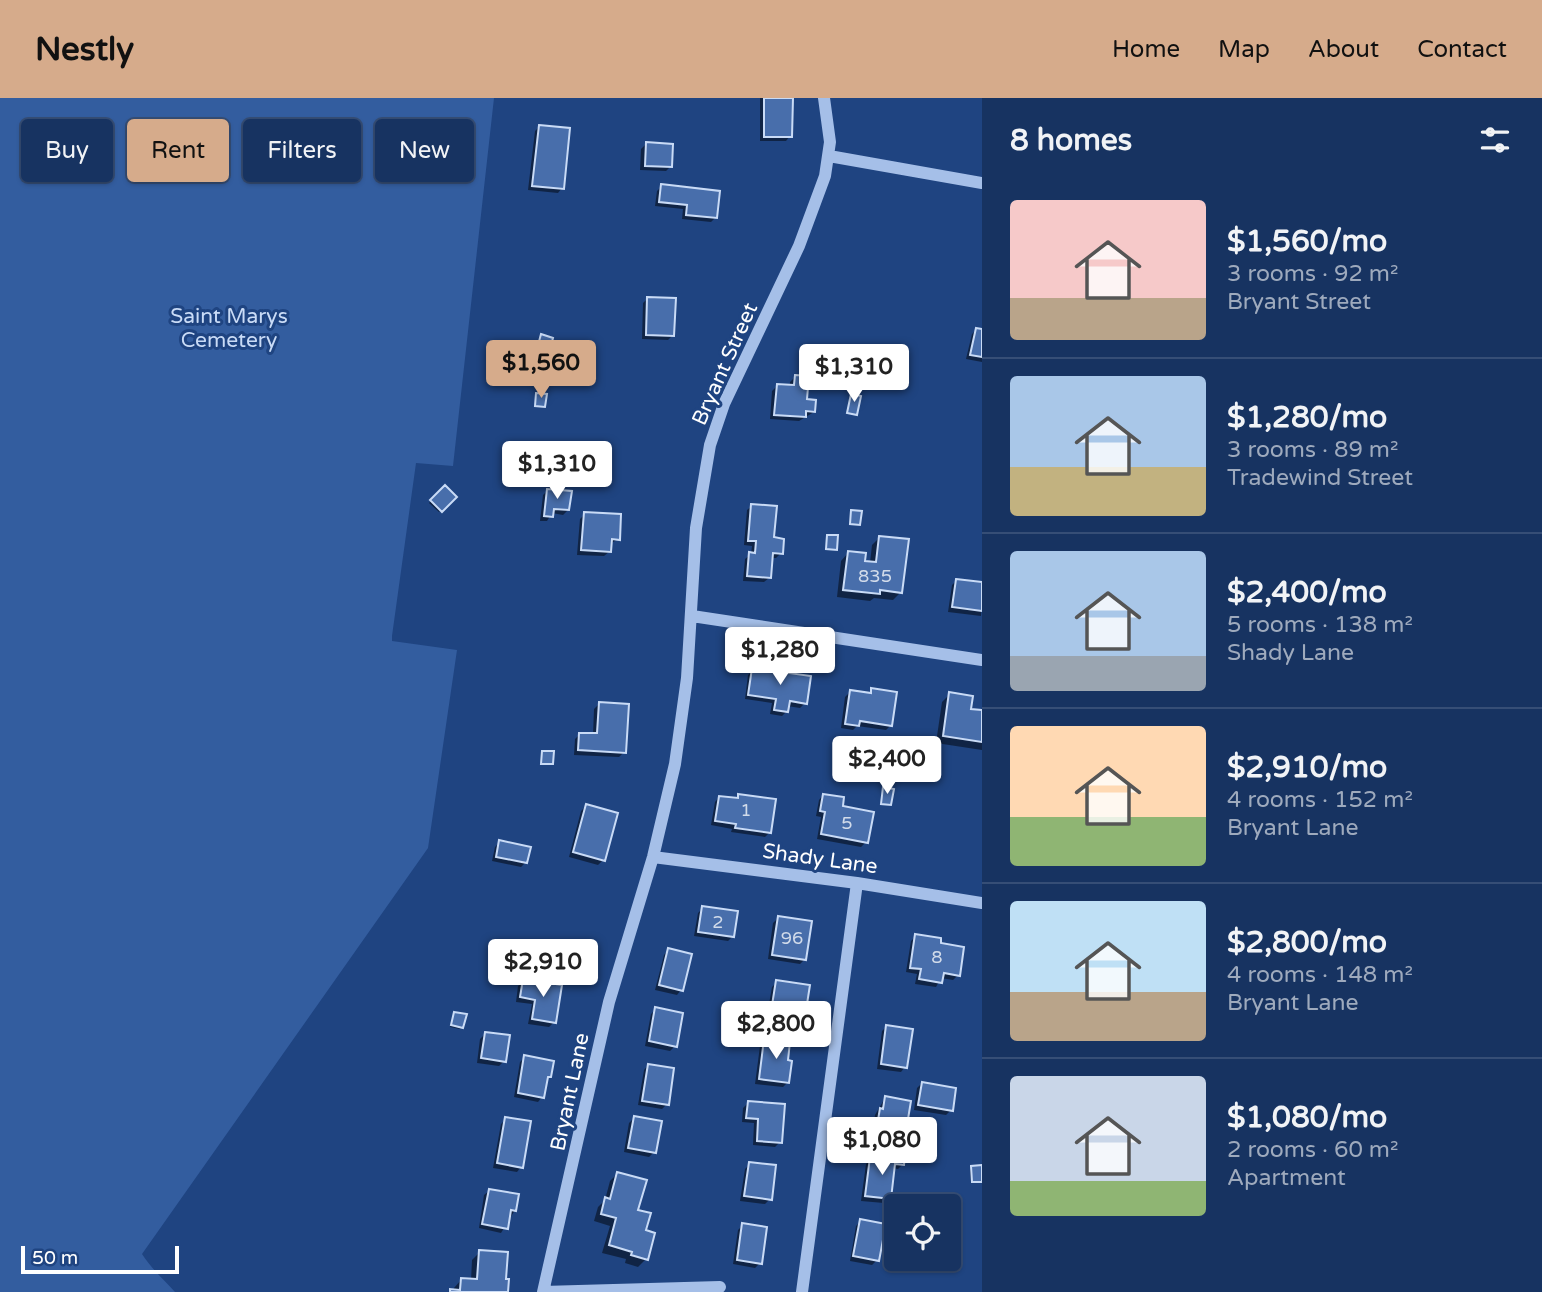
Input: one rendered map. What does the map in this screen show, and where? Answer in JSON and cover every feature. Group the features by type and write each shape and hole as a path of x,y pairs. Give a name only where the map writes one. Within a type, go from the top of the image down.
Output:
{"street":[{"name":"Bryant Street","path":"679,738 692,616 695,528 706,466 716,425 799,246 825,176 829,156 829,128 824,98"},
{"path":"829,156 982,183"},
{"path":"692,616 982,660"},
{"name":"Bryant Lane","path":"543,1292 609,1002 653,856 679,738"},
{"name":"Shady Lane","path":"653,856 982,902"},
{"path":"802,1292 857,883"},
{"path":"543,1292 720,1287"}],"green space":[{"name":"Saint Marys Cemetery","path":"0,98 494,98 453,466 416,463 392,636 392,641 457,650 428,848 142,1254 175,1292 0,1292"}],"building":[{"path":"764,98 793,98 792,137 764,137"},
{"path":"539,125 570,128 564,189 532,186"},
{"path":"646,142 673,144 672,167 645,166"},
{"path":"661,184 720,191 717,218 686,215 687,205 659,202"},
{"path":"647,297 676,298 674,336 646,335"},
{"path":"976,328 982,329 982,357 970,355"},
{"path":"541,334 553,338 549,353 537,349"},
{"path":"795,375 809,376 807,399 816,400 815,412 806,411 806,417 774,415 777,384 794,385"},
{"path":"536,393 547,394 545,407 535,406"},
{"path":"851,394 861,396 857,415 847,413"},
{"path":"445,485 457,497 442,512 430,500"},
{"path":"547,489 572,491 569,510 554,509 553,517 544,516"},
{"path":"751,504 777,506 774,537 784,539 783,554 773,553 771,578 747,576 749,552 755,553 756,541 748,541"},
{"path":"851,510 862,511 860,525 850,524"},
{"path":"584,512 621,514 620,540 612,539 611,552 581,550"},
{"path":"827,535 838,535 837,550 826,549"},
{"path":"879,536 909,539 902,593 880,590 880,594 843,590 848,551 866,553 865,561 876,562"},
{"path":"956,579 982,582 982,611 952,607"},
{"path":"752,668 811,676 807,704 790,701 788,712 774,710 776,699 748,695"},
{"path":"871,688 897,692 892,726 860,721 859,726 845,724 850,690 871,693"},
{"path":"949,692 973,696 971,709 982,710 982,742 943,736"},
{"path":"599,702 629,704 626,753 578,750 579,733 597,733"},
{"path":"542,751 554,751 553,764 541,764"},
{"path":"883,787 894,789 891,805 881,804"},
{"path":"738,794 776,799 771,833 735,828 736,824 715,821 719,796 738,798"},
{"path":"823,794 844,797 843,806 874,812 868,843 821,834 825,812 820,811"},
{"path":"586,804 618,813 605,861 573,852"},
{"path":"499,840 531,847 527,863 496,857"},
{"path":"702,906 738,911 734,937 698,932"},
{"path":"778,916 812,921 806,960 772,955"},
{"path":"915,934 941,938 941,943 964,947 960,976 944,973 942,983 919,979 921,969 910,968"},
{"path":"668,948 692,954 683,991 659,985"},
{"path":"523,979 562,985 556,1023 532,1019 535,1000 520,997"},
{"path":"776,980 810,985 804,1023 770,1018"},
{"path":"655,1007 683,1013 677,1047 649,1041"},
{"path":"454,1012 467,1014 463,1028 451,1025"},
{"path":"886,1025 913,1029 907,1068 881,1064"},
{"path":"485,1032 510,1035 506,1062 481,1058"},
{"path":"764,1039 790,1042 788,1060 792,1061 789,1083 759,1079"},
{"path":"524,1055 554,1061 544,1098 518,1093"},
{"path":"648,1064 674,1068 669,1105 642,1101"},
{"path":"922,1082 956,1088 953,1111 918,1105"},
{"path":"885,1096 911,1101 905,1137 876,1132"},
{"path":"748,1101 785,1104 782,1143 757,1141 758,1119 746,1118"},
{"path":"634,1116 662,1121 656,1153 628,1148"},
{"path":"505,1117 531,1121 523,1168 497,1163"},
{"path":"894,1155 905,1156 904,1165 895,1164 892,1194 884,1194 884,1198 865,1196 870,1157 894,1160"},
{"path":"749,1162 776,1165 772,1200 744,1196"},
{"path":"982,1165 982,1182 972,1182 971,1166"},
{"path":"617,1172 647,1180 638,1210 651,1213 646,1230 655,1233 648,1260 609,1245 616,1218 601,1214 605,1197 610,1199"},
{"path":"489,1189 519,1194 516,1211 511,1210 508,1229 482,1224"},
{"path":"860,1219 884,1224 879,1261 853,1256"},
{"path":"742,1223 767,1227 762,1264 737,1260"},
{"path":"479,1250 508,1252 508,1292 450,1292 450,1289 460,1290 461,1278 477,1279"}]}
